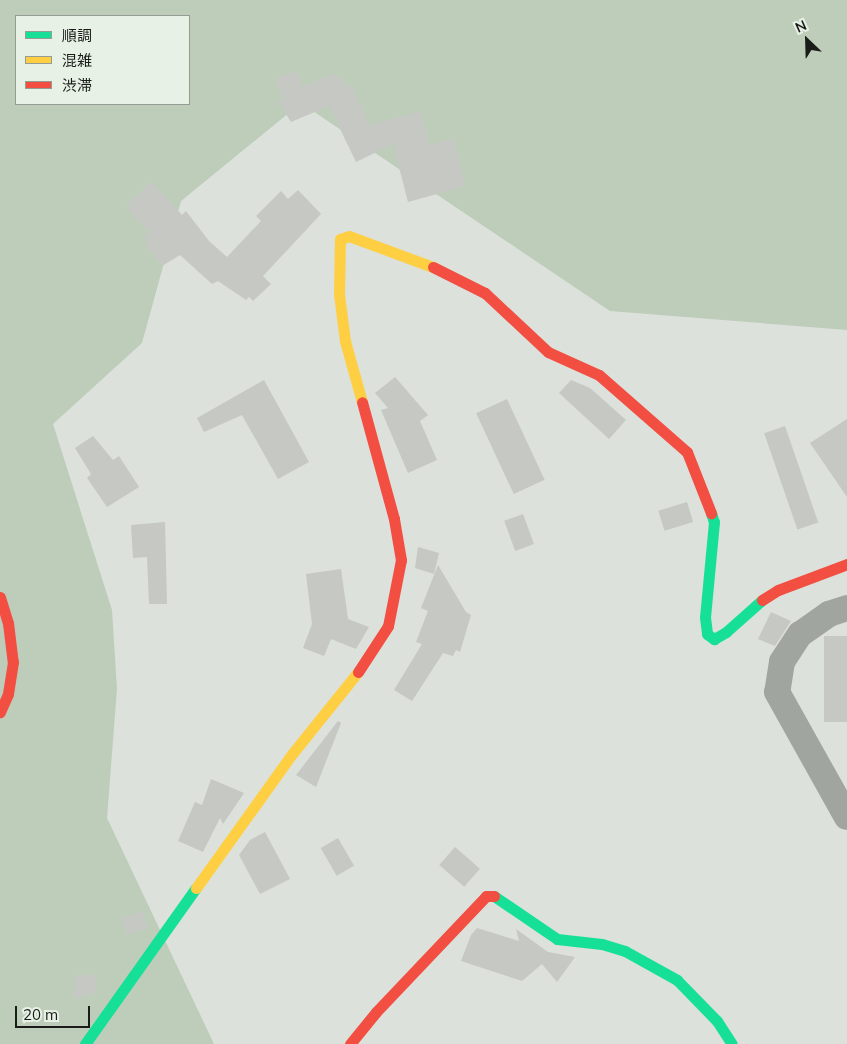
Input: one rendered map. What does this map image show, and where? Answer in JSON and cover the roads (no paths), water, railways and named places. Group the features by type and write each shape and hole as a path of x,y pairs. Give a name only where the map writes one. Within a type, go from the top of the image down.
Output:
{"street":[{"path":"85,1044 292,754 369,658 388,626 400,560 394,519 345,341 339,294 340,239 349,236 420,260 485,293 548,352 599,375 687,452 714,522 705,618 707,634 714,639 726,632 751,606 778,590 847,564"},
{"path":"0,597 8,623 13,662 8,694 0,712"},
{"path":"847,608 829,614 800,634 782,662 778,692 847,817"},
{"path":"350,1044 396,990 486,896 496,896 557,940 602,944 625,951 678,980 712,1015 732,1044"}]}
